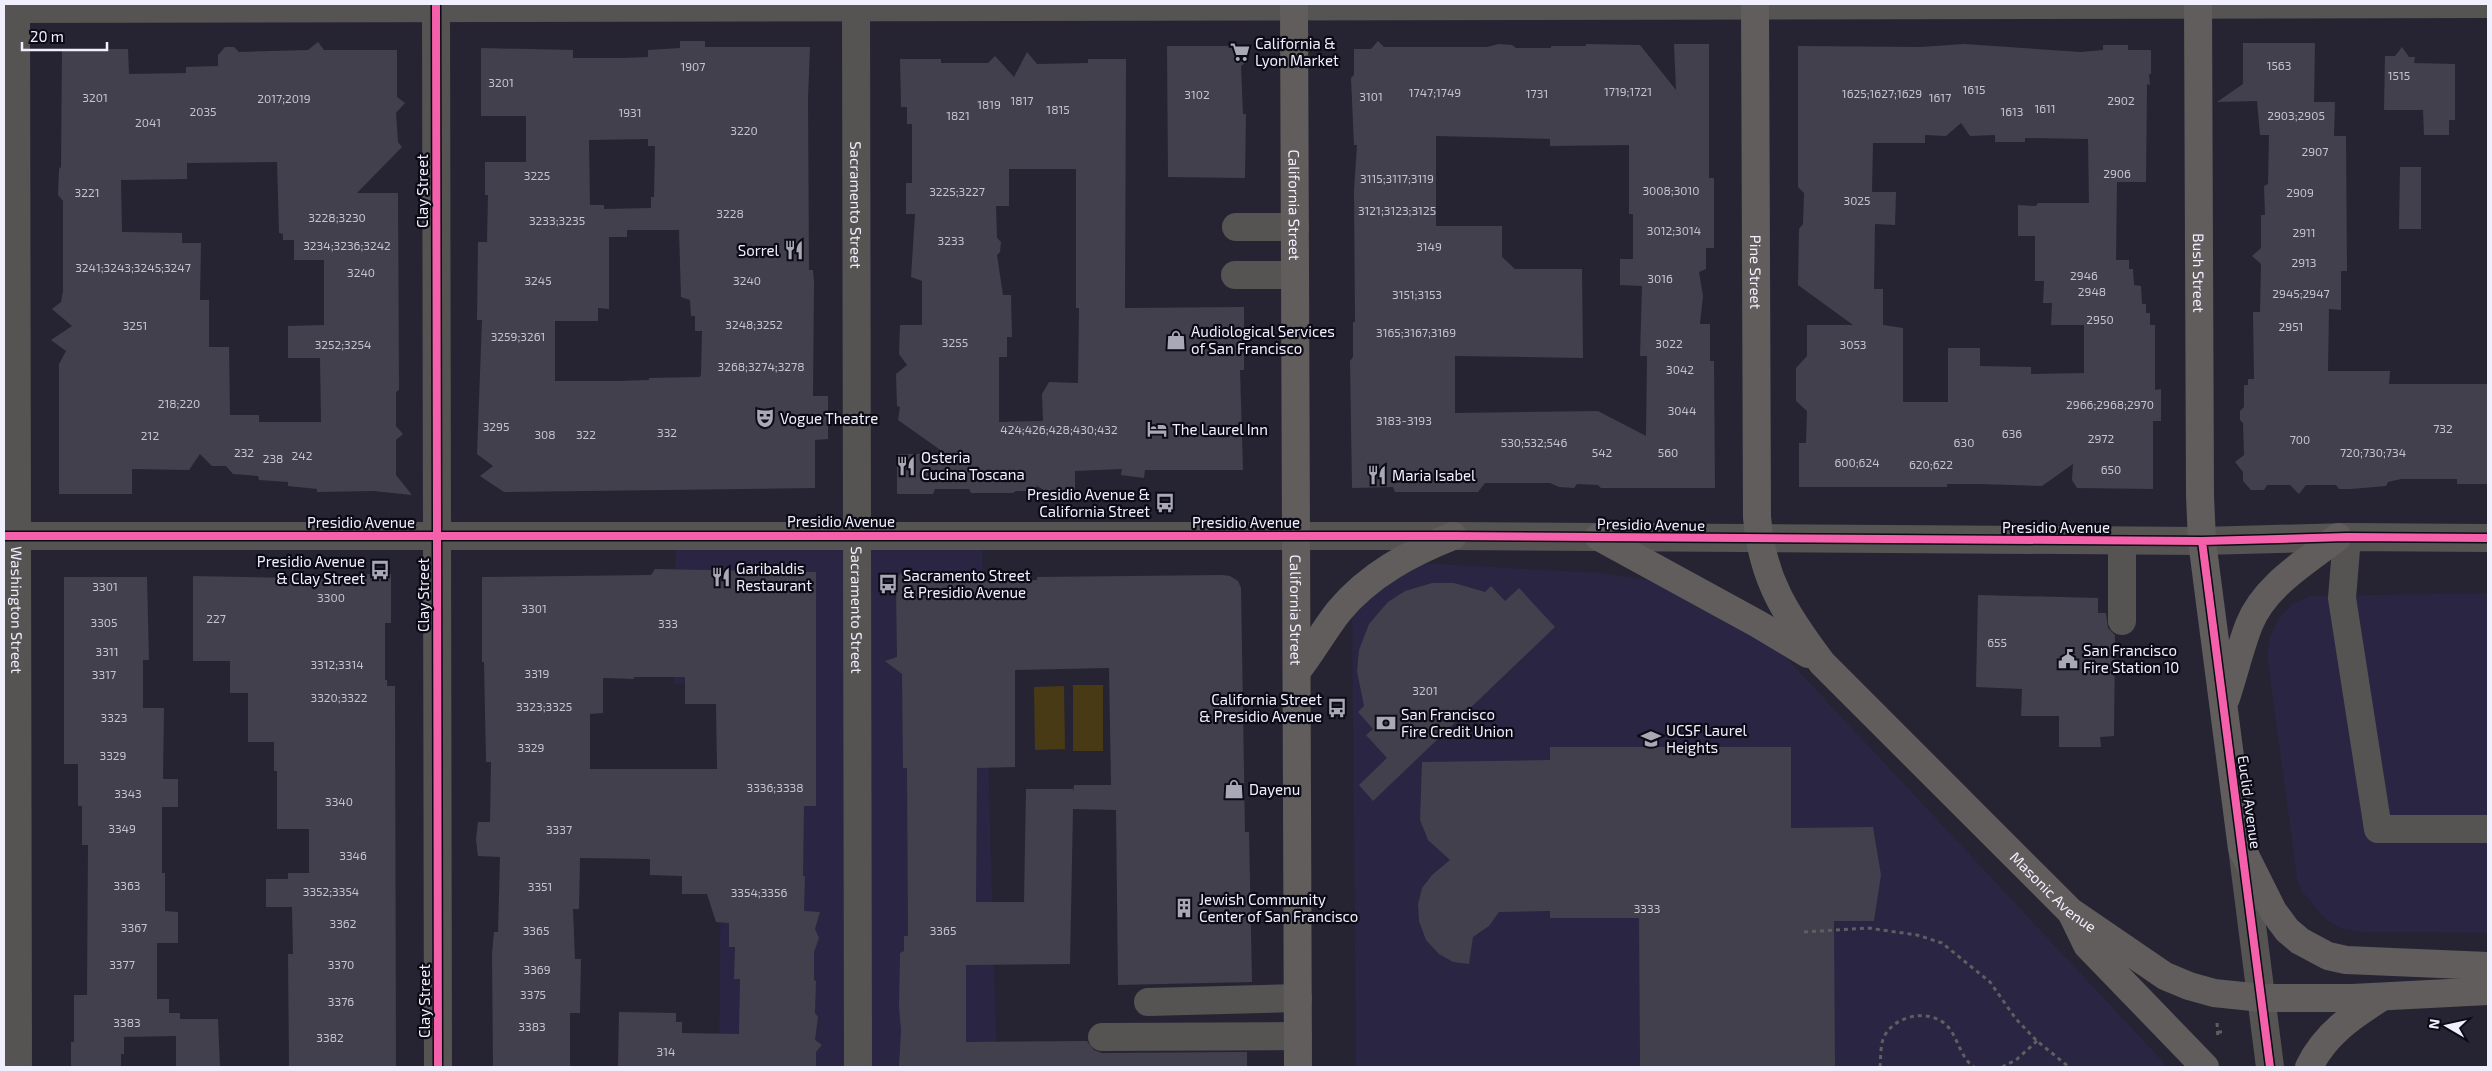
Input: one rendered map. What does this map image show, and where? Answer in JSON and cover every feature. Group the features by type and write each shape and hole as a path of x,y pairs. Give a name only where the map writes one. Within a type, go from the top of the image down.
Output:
{"main road":[{"name":"Bush Street","path":"2198,4 2198,420 2202,541"},
{"name":"California Street","path":"1294,5 1298,1067"},
{"name":"Pine Street","path":"1755,5 1756,498 1758,539"},
{"path":"1297,671 1338,613 1356,593 1375,577 1407,557 1454,536"},
{"path":"2223,706 2250,623 2262,602 2287,576 2343,537"},
{"path":"1599,538 1758,624 1822,663"},
{"name":"Masonic Avenue","path":"1758,539 1766,571 1780,603 1792,623 1822,663 2070,911 2165,976 2189,986 2214,993 2262,998 2382,997 2488,991"},
{"name":"Euclid Avenue","path":"2202,541 2242,849"},
{"path":"2242,849 2273,911 2287,930 2313,949 2346,960 2488,966"},
{"path":"2070,911 2087,945 2205,1067"},
{"path":"2310,1067 2315,1055 2333,1032 2382,997"}],"street":[{"path":"12,7 2488,4"},
{"name":"Clay Street","path":"436,6 438,1067"},
{"name":"Sacramento Street","path":"856,6 858,1067"},
{"name":"Washington Street","path":"12,7 11,536 18,1067"},
{"path":"1236,227 1295,227"},
{"path":"1235,275 1295,275"},
{"name":"Presidio Avenue","path":"11,536 1454,536 2122,541 2343,537 2488,538"},
{"path":"2343,537 2342,598 2378,829 2488,829"},
{"path":"2122,541 2122,621"},
{"name":"Euclid Avenue","path":"2242,849 2270,1067"},
{"path":"1148,1002 1298,998"},
{"path":"1102,1037 1298,1036"}],"path":[{"path":"1804,932 1868,928 1917,935 1942,943 1990,982 2016,1019 2037,1041 2069,1067"},
{"path":"1880,1067 1883,1038 1893,1025 1908,1017 1927,1017 1943,1023 1974,1067"},
{"path":"2218,1032 2225,1032"},
{"path":"2002,1067 2016,1060 2037,1041"}],"shaded area":[{"path":"676,526 982,535 997,1067 719,1067 722,683 673,684"},
{"name":"UCSF Laurel Heights","path":"1422,563 1601,573 1665,582 1781,652 2168,1067 1356,1067 1352,617 1378,586"},
{"path":"2488,593 2488,933 2361,932 2340,928 2326,920 2301,890 2297,878 2267,655 2270,637 2278,620 2291,605 2310,596"},
{"path":"1073,685 1103,685 1103,751 1073,751"},
{"path":"1064,686 1065,749 1035,750 1034,687"}],"building":[{"path":"680,41 705,41 705,47 810,47 808,97 809,270 813,270 814,283 813,396 828,396 828,439 815,440 815,488 504,492 480,476 493,466 477,454 482,320 477,320 478,242 487,242 488,195 485,195 485,162 526,162 526,116 481,116 481,48 573,50 573,58 623,58 648,57 648,50 680,48","holes":["648,139 648,146 655,146 654,197 651,197 651,208 604,209 604,205 590,205 589,140","627,230 679,230 681,297 690,300 691,316 695,316 695,331 702,331 701,375 700,377 649,378 649,380 555,381 555,321 598,321 598,308 609,309 609,237 627,237"]},
{"path":"1378,41 1384,47 1487,47 1499,44 1512,45 1516,48 1551,48 1551,46 1586,46 1586,44 1640,45 1676,90 1674,44 1709,44 1709,178 1714,178 1714,248 1706,248 1706,269 1699,272 1703,296 1700,324 1710,324 1710,361 1714,361 1715,488 1601,488 1598,485 1577,484 1574,488 1559,487 1550,483 1485,483 1478,492 1395,492 1393,487 1352,488 1350,361 1353,357 1353,322 1355,322 1354,190 1357,145 1354,145 1351,78 1354,75 1354,49 1371,49","holes":["1436,136 1550,139 1550,146 1629,145 1629,214 1633,214 1633,259 1620,259 1620,285 1642,286 1640,356 1647,356 1646,436 1598,411 1455,413 1455,356 1583,358 1582,269 1515,269 1502,257 1502,226 1436,226"]},
{"path":"318,42 324,50 397,50 397,97 405,103 396,113 398,142 402,147 357,193 398,193 399,390 396,392 396,426 403,434 396,440 396,475 412,495 373,491 317,492 317,489 288,486 288,482 259,480 258,476 233,474 226,466 212,466 200,454 189,470 132,469 132,494 59,494 59,364 66,351 51,340 72,326 52,309 61,302 63,291 63,201 58,195 59,169 61,167 62,49 128,49 129,74 186,73 186,67 218,66 218,55 225,47 234,47 239,52 308,50","holes":["277,162 279,233 283,234 283,240 294,240 294,260 324,260 324,325 288,326 288,358 320,358 321,422 259,422 259,415 230,415 229,347 209,347 209,300 200,300 201,243 182,243 182,233 122,232 121,180 187,179 187,163"]},
{"path":"2243,43 2315,43 2314,102 2335,102 2334,136 2346,136 2347,271 2341,271 2341,310 2329,309 2328,371 2390,371 2389,384 2488,384 2488,484 2457,484 2457,479 2401,479 2388,482 2386,486 2351,489 2339,489 2336,485 2306,485 2299,494 2290,485 2267,485 2264,490 2251,490 2243,481 2243,472 2235,462 2244,455 2243,423 2240,420 2240,411 2244,407 2244,385 2248,385 2248,379 2254,379 2253,312 2260,312 2261,264 2252,256 2261,248 2261,215 2265,215 2264,186 2268,184 2269,135 2260,135 2257,101 2217,102 2243,84"},
{"path":"1964,44 2081,52 2103,50 2103,45 2128,45 2128,50 2151,50 2150,85 2147,84 2146,182 2117,182 2116,260 2129,260 2129,269 2133,269 2134,285 2141,286 2142,304 2146,304 2146,313 2150,313 2150,325 2155,325 2155,390 2161,389 2161,421 2153,421 2153,489 2077,488 2072,480 2073,464 2042,486 1947,484 1947,487 1799,487 1799,443 1806,443 1807,411 1796,401 1796,368 1807,356 1807,325 1853,325 1798,285 1799,229 1803,224 1804,193 1798,187 1798,46 1921,47","holes":["1961,123 1970,136 1995,135 1995,142 2025,142 2025,138 2088,139 2089,203 2038,203 2036,206 2018,205 2018,236 2035,236 2035,281 2044,281 2043,303 2052,303 2051,325 2084,325 2084,373 2031,374 2031,367 1980,366 1980,348 1948,348 1948,402 1903,402 1903,328 1883,325 1883,289 1874,289 1875,224 1895,225 1896,192 1872,192 1873,143 1925,143 1925,135 1946,136"]},
{"path":"1167,46 1241,46 1241,54 1249,60 1241,66 1243,114 1246,114 1245,178 1168,177"},
{"path":"2402,47 2409,57 2415,57 2414,63 2455,64 2455,120 2449,120 2449,135 2424,135 2423,110 2384,110 2385,56 2395,56"},
{"path":"1027,52 1037,64 1088,63 1088,59 1126,59 1125,308 1244,307 1244,370 1240,370 1243,470 1145,470 1144,478 1121,475 1122,469 1075,471 1075,492 1047,492 1037,486 1032,491 1016,491 1013,493 971,493 969,489 935,489 933,494 897,494 897,454 946,454 898,420 900,407 897,406 896,374 907,365 899,354 900,325 922,325 922,281 911,277 915,214 906,214 906,183 912,183 912,124 907,124 907,107 901,107 900,59 941,59 941,63 988,63 995,56 1014,77","holes":["1009,169 1076,169 1076,308 1079,308 1078,383 1049,382 1042,394 1043,421 999,422 999,357 1007,357 1007,337 1012,337 1011,295 1003,295 997,255 1000,252 1001,242 997,238 996,206 1009,206"]},
{"path":"2400,167 2421,167 2421,229 2399,229"},
{"path":"655,569 816,572 816,806 804,806 803,876 805,876 804,911 820,912 815,929 819,938 814,952 814,980 816,981 815,1013 818,1017 815,1040 822,1045 816,1052 816,1067 618,1067 619,1012 676,1013 676,1022 682,1022 682,1033 739,1034 740,979 734,979 735,947 729,947 729,923 716,922 707,894 682,894 682,876 650,875 650,859 580,858 579,909 573,909 575,959 581,959 580,1013 570,1013 570,1067 493,1067 492,953 494,932 498,932 500,857 478,856 476,840 478,822 490,822 491,762 486,762 484,662 482,662 482,577 651,575","holes":["685,677 685,704 716,704 717,769 590,769 590,714 603,713 603,678"]},
{"path":"900,573 923,577 924,574 975,574 978,581 1037,580 1037,577 1221,575 1230,576 1238,581 1241,588 1245,832 1249,832 1252,982 1118,985 1116,810 1073,809 1070,964 966,965 966,1042 1087,1041 1094,1050 1102,1053 1247,1052 1247,1067 899,1067 901,1030 899,1007 900,953 904,951 904,936 908,936 907,768 903,768 902,674 885,661 897,657 896,585","holes":["1109,668 1111,785 1074,785 1073,794 1073,789 1026,789 1024,902 976,902 977,768 1015,767 1015,670"]},
{"path":"301,574 391,574 391,623 385,623 385,680 387,680 387,686 395,686 396,1067 289,1067 288,954 293,954 292,907 266,907 266,879 288,879 288,873 309,873 309,829 277,829 277,771 274,771 274,742 248,742 248,693 230,693 230,661 193,661 193,576 301,578"},
{"path":"64,577 147,577 149,660 143,660 143,708 164,708 163,779 178,779 178,807 162,807 162,873 165,873 165,911 178,912 178,943 157,943 157,999 169,999 169,1013 180,1013 180,1019 218,1019 220,1067 176,1067 176,1036 124,1037 124,1054 121,1054 121,1067 71,1067 71,1042 74,1042 74,995 87,995 88,845 82,845 82,806 78,806 78,764 64,764"},
{"path":"1432,583 1454,583 1485,592 1491,586 1505,601 1519,588 1555,627 1373,801 1359,785 1387,758 1366,735 1373,729 1358,712 1364,706 1357,671 1359,650 1369,624 1388,602 1405,591"},
{"name":"San Francisco Fire Station 10","path":"1978,595 2098,598 2098,613 2106,613 2108,628 2115,635 2114,736 2100,737 2101,747 2059,747 2059,716 2021,716 2022,689 1976,687"},
{"path":"1550,747 1791,747 1791,828 1873,827 1881,875 1874,921 1834,921 1835,1067 1640,1067 1639,918 1550,918 1550,911 1499,912 1489,926 1473,937 1469,964 1453,962 1439,954 1426,940 1419,921 1418,904 1422,888 1432,875 1450,860 1428,840 1420,820 1422,762 1550,760"}],"cycle path":[{"path":"436,4 438,1067"},
{"path":"4,536 1453,536 2202,541 2347,537 2488,538"},
{"path":"2202,541 2270,1067"}],"place":[{"name":"California & Lyon Market","path":"1240,52"},
{"name":"Sorrel","path":"794,250"},
{"name":"Audiological Services of San Francisco","path":"1176,340"},
{"name":"Vogue Theatre","path":"765,418"},
{"name":"The Laurel Inn","path":"1157,429"},
{"name":"Osteria Cucina Toscana","path":"906,466"},
{"name":"Maria Isabel","path":"1377,475"},
{"name":"Presidio Avenue & California Street","path":"1165,503"},
{"name":"Presidio Avenue & Clay Street","path":"380,570"},
{"name":"Garibaldis Restaurant","path":"721,577"},
{"name":"Sacramento Street & Presidio Avenue","path":"888,584"},
{"name":"San Francisco Fire Station 10","path":"2068,659"},
{"name":"California Street & Presidio Avenue","path":"1337,708"},
{"name":"San Francisco Fire Credit Union","path":"1386,723"},
{"name":"UCSF Laurel Heights","path":"1651,739"},
{"name":"Dayenu","path":"1234,789"},
{"name":"Jewish Community Center of San Francisco","path":"1184,908"}]}
